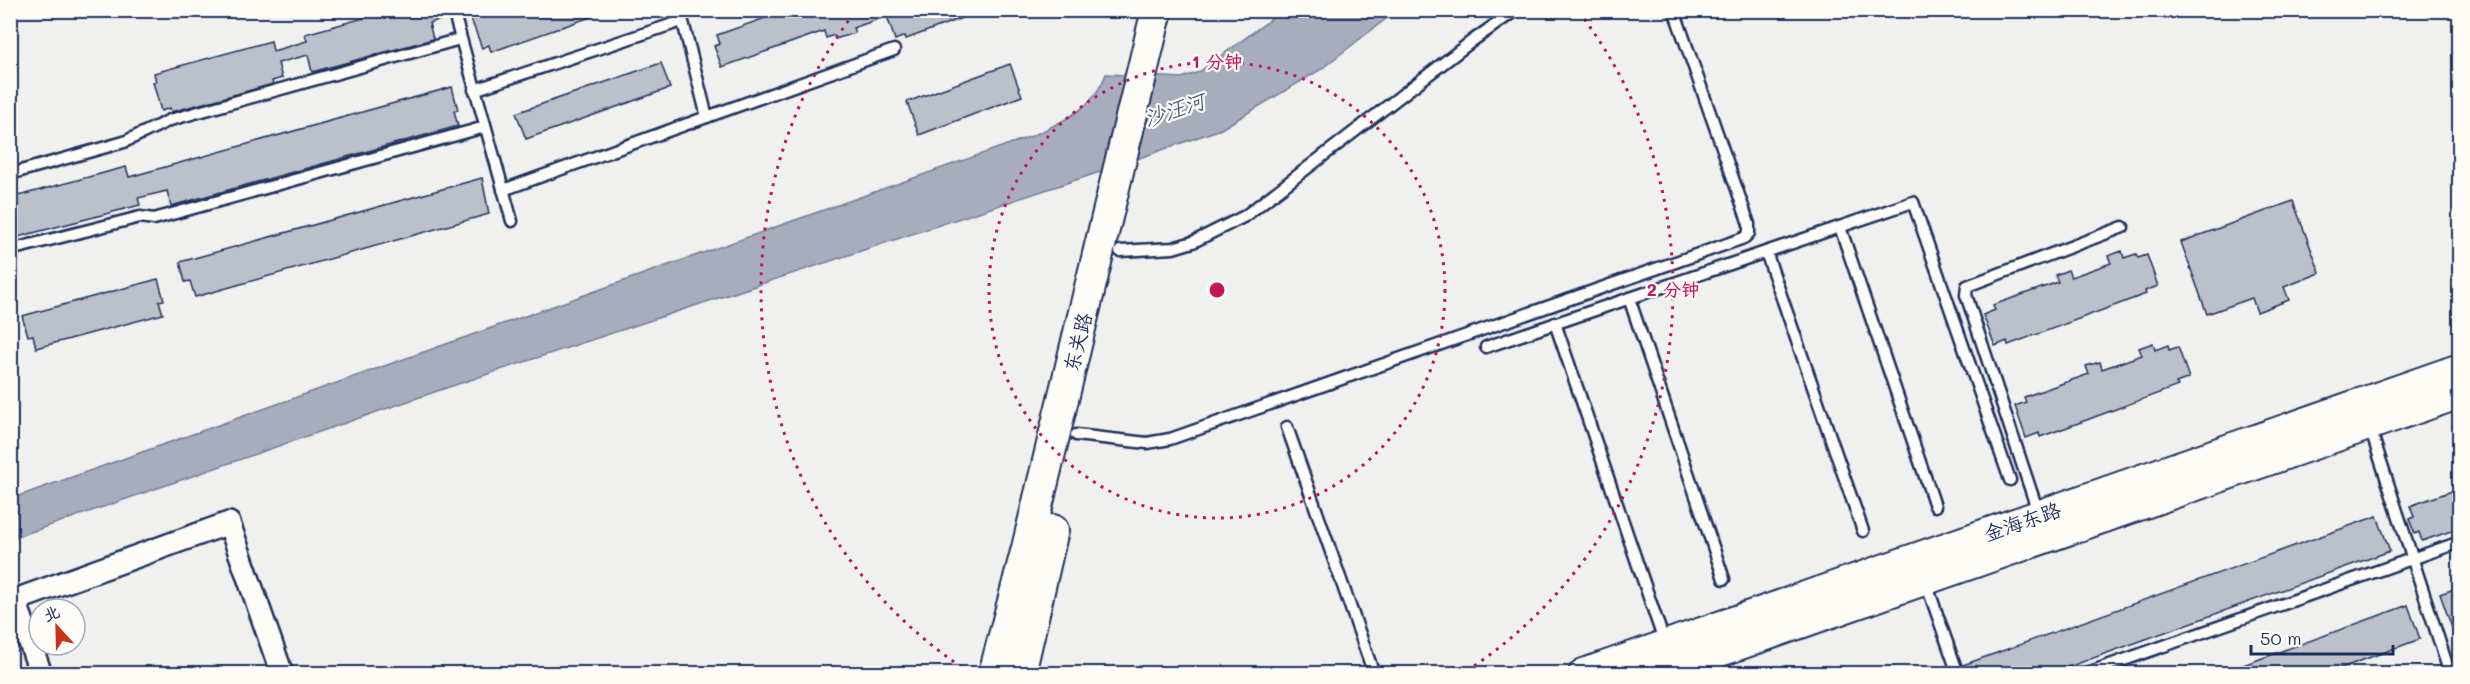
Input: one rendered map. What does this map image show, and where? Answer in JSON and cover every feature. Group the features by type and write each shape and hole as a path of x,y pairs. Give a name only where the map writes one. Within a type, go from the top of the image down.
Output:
{"main road":[{"name":"东关路","path":"994,674 1030,537 1156,10"},
{"name":"东关路","path":"1020,674 1178,10"},
{"name":"金海东路","path":"1584,674 2460,369"},
{"name":"金海东路","path":"1654,674 1701,666 1925,579 2460,393"}],"street":[{"path":"41,674 13,601 228,523 282,674"}],"lane":[{"path":"453,10 512,221"},
{"path":"1120,251 1173,248 1193,242 1245,216 1472,41 1516,10"},
{"path":"1076,435 1146,443 1170,439 1744,238 1749,233 1749,224 1674,10"},
{"path":"474,90 681,16 707,117"},
{"path":"10,174 124,142 170,120 460,39"},
{"path":"503,190 894,50"},
{"path":"10,250 140,217 154,219 485,127"},
{"path":"1486,347 1913,202 2010,480"},
{"path":"1840,227 1935,506"},
{"path":"2039,515 1966,295 1967,286 2123,227"},
{"path":"1766,252 1863,531"},
{"path":"1629,298 1724,579"},
{"path":"1555,323 1665,645"},
{"path":"2369,425 2451,674"},
{"path":"1287,427 1374,674"},
{"path":"2084,674 2460,542"},
{"path":"1925,579 1958,674"}],"water":[{"name":"沙汪河","path":"1282,11 1396,11 1320,70 1221,129 1100,172 446,388 11,539 10,499 1032,136 1076,113 1094,96 1106,74 1182,78 1199,72"}],"building":[{"path":"393,10 446,10 447,18 429,23 433,39 312,72 308,55 278,63 282,78 272,81 273,84 171,112 170,108 161,111 153,82 156,82 154,73 271,41 273,51 307,41 305,34"},
{"path":"494,10 602,10 602,13 491,52 489,45 482,48 471,19"},
{"path":"788,10 978,10 978,12 906,39 905,36 895,40 887,16 853,28 855,33 835,39 834,35 826,38 824,31 722,67 714,46 720,44 717,35"},
{"path":"661,63 670,88 526,139 516,113"},
{"path":"1010,64 1022,96 919,135 907,102"},
{"path":"452,87 458,110 454,111 458,126 171,206 167,191 138,198 140,205 10,239 10,198 126,167 129,177"},
{"path":"482,178 489,214 195,297 190,281 185,282 180,262"},
{"path":"2293,201 2320,273 2284,287 2289,300 2257,312 2252,298 2207,314 2181,242"},
{"path":"2122,251 2124,258 2136,254 2138,258 2147,255 2158,286 2145,291 2146,294 2008,345 2007,341 1995,346 1983,315 1995,310 1993,305 2058,282 2055,275 2068,270 2071,277 2111,263 2108,256"},
{"path":"158,279 164,300 159,301 163,314 36,348 33,335 28,336 22,316"},
{"path":"2153,343 2155,350 2168,345 2169,350 2178,347 2189,378 2176,383 2178,386 2073,425 2040,437 2039,433 2026,438 2015,406 2026,402 2024,397 2089,374 2086,366 2100,362 2102,369 2142,355 2139,348"},
{"path":"2460,488 2460,528 2422,541 2419,532 2415,534 2409,519 2414,517 2410,506"},
{"path":"2377,516 2390,551 2049,674 1965,674 1963,665"},
{"path":"2460,587 2460,642 2457,642 2440,594"},
{"path":"2408,605 2420,639 2325,674 2224,674 2224,672"}]}
